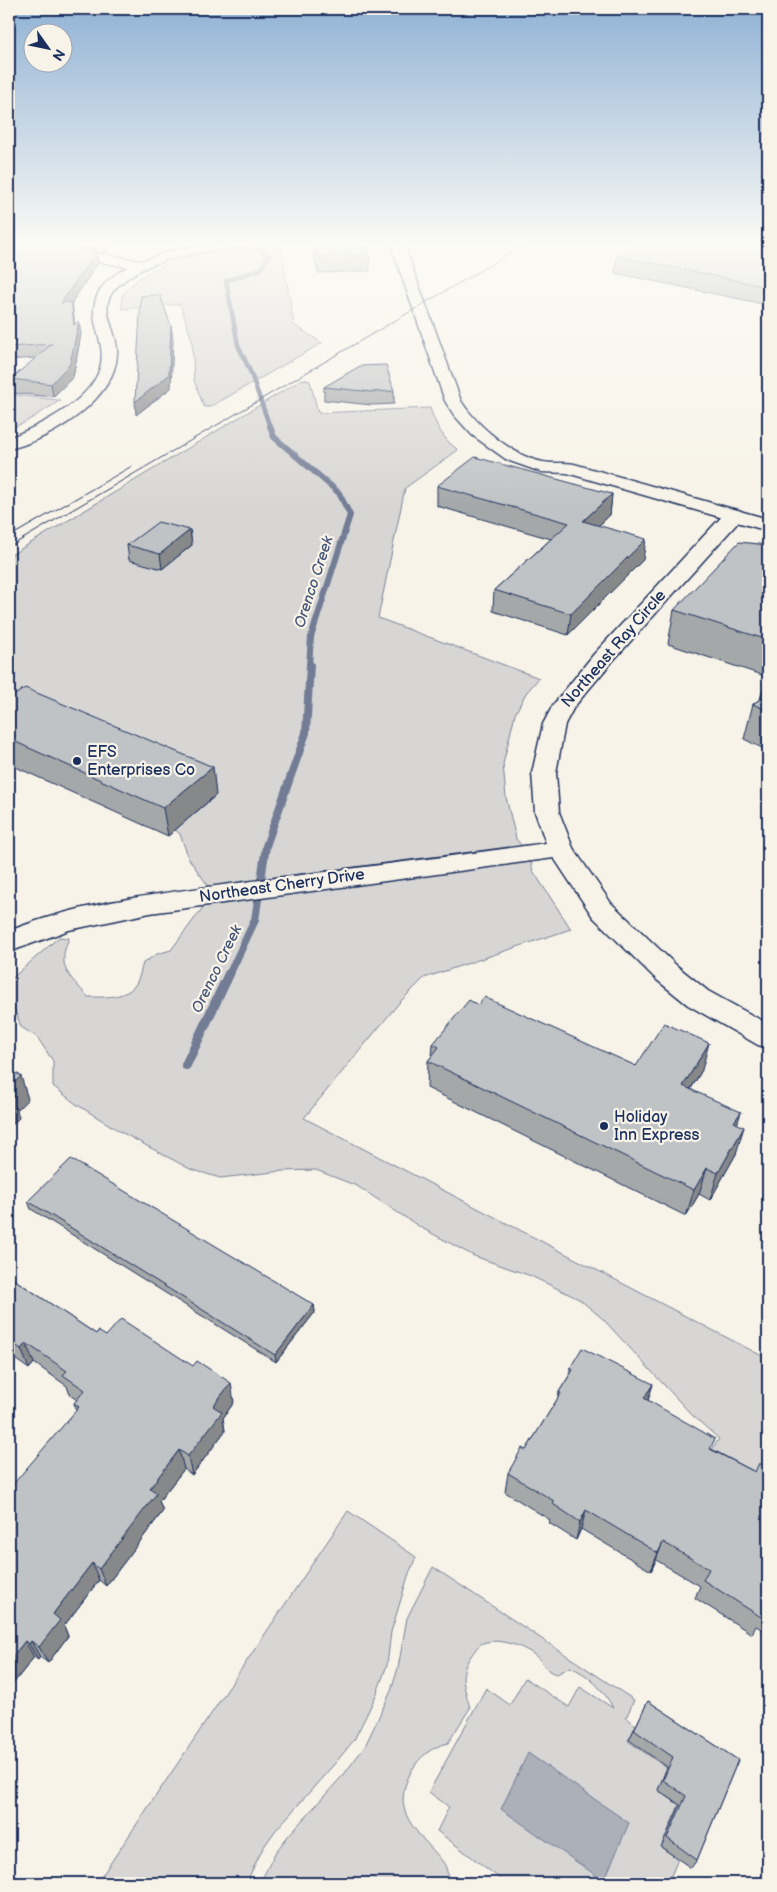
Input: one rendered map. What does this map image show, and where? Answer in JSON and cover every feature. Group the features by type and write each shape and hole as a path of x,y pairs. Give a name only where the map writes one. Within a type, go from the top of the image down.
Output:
{"street":[{"path":"9,444 48,426 73,410 96,390 109,369 110,352 105,330"},
{"path":"427,330 458,411 487,438 538,467 550,481 568,487"},
{"path":"538,467 568,468 723,526 768,524"},
{"name":"Northeast Ray Circle","path":"723,526 602,659 564,705 554,724 544,773 547,812 560,849 602,910 667,973 698,998 768,1037"},
{"name":"Northeast Cherry Drive","path":"9,942 42,928 98,913 172,901 560,849"}],"shaded area":[{"path":"189,330 302,330 322,343 210,407 204,407 194,380 192,340"},
{"path":"303,379 310,381 318,413 430,408 441,432 458,450 405,488 378,618 539,678 526,693 515,714 503,764 506,797 516,839 529,854 533,871 571,929 424,978 399,1003 304,1118 768,1359 768,1481 712,1449 719,1439 691,1414 602,1318 579,1299 531,1276 474,1256 420,1227 357,1186 316,1170 283,1171 220,1178 190,1169 121,1132 76,1104 53,1086 53,1061 37,1037 21,1027 9,993 9,981 59,937 69,938 64,957 66,971 88,997 115,996 128,992 137,982 143,963 157,954 171,950 204,906 209,887 189,859 180,834 175,830 216,795 66,729 9,730 9,556"},
{"path":"9,394 61,400 24,423 9,429"},
{"path":"348,1511 416,1557 408,1576 391,1632 387,1665 377,1693 354,1740 275,1831 263,1848 246,1883 97,1883"},
{"path":"433,1567 634,1700 626,1718 636,1725 628,1741 667,1768 658,1790 679,1805 661,1847 678,1859 668,1883 506,1883 437,1831 449,1807 429,1792 486,1688 510,1705 525,1678 569,1707 580,1687 613,1708 595,1684 577,1670 570,1667 557,1674 553,1673 527,1650 504,1642 489,1641 480,1644 475,1650 463,1674 470,1708 448,1743 437,1747 419,1760 405,1785 403,1798 409,1820 443,1862 450,1883 260,1883 275,1853 288,1836 345,1773 365,1746 391,1691 398,1668 407,1618"},
{"path":"528,1753 629,1823 604,1881 501,1809"}],"building":[{"path":"9,330 77,330 70,364 51,384 11,379 52,344 9,347"},
{"path":"139,330 171,330 169,375 135,402"},
{"path":"386,365 394,391 372,392 324,387 360,366"},
{"path":"475,457 612,494 583,521 646,539 571,614 494,590 569,523 437,486"},
{"path":"158,522 190,530 160,554 127,545"},
{"path":"739,542 768,545 768,640 674,610"},
{"path":"25,688 213,767 163,808 9,739 9,699"},
{"path":"768,694 768,711 753,704"},
{"name":"Holiday Inn Express","path":"484,997 636,1066 664,1023 709,1043 683,1086 741,1112 734,1122 744,1127 718,1173 707,1168 694,1190 428,1061 439,1047 433,1044 469,1000 478,1005"},
{"path":"9,1069 21,1076 9,1088"},
{"path":"71,1159 314,1305 275,1355 28,1201"},
{"path":"9,1276 96,1334 98,1331 106,1336 121,1319 193,1366 197,1361 231,1383 213,1406 222,1412 188,1456 179,1450 150,1488 157,1493 99,1569 92,1563 53,1614 60,1620 39,1647 31,1641 29,1644 25,1641 9,1661 9,1489 79,1407 74,1403 85,1390 63,1375 67,1371 26,1343 21,1349 9,1341"},
{"path":"582,1348 653,1384 644,1398 715,1439 710,1449 755,1472 759,1463 768,1468 768,1610 766,1609 761,1617 703,1580 709,1569 663,1542 658,1553 586,1510 580,1522 553,1504 554,1501 508,1473 522,1448 526,1450 561,1393 559,1392 573,1370 570,1368"},
{"path":"648,1701 738,1760 697,1860 667,1838 686,1796 663,1780 673,1757 634,1730"}],"waterway":[{"name":"Orenco Creek","path":"235,330 238,345 250,371 270,427"},
{"name":"Orenco Creek","path":"270,426 274,437 339,493 350,515 311,637 309,666"},
{"name":"Orenco Creek","path":"229,975 255,920 266,846 306,733 310,665"},
{"name":"Orenco Creek","path":"186,1065 229,974"}],"tram line":[{"path":"9,547 378,330"},
{"path":"9,537 132,466"}],"place":[{"name":"EFS Enterprises Co","path":"77,761"},
{"name":"Holiday Inn Express","path":"604,1126"}]}
